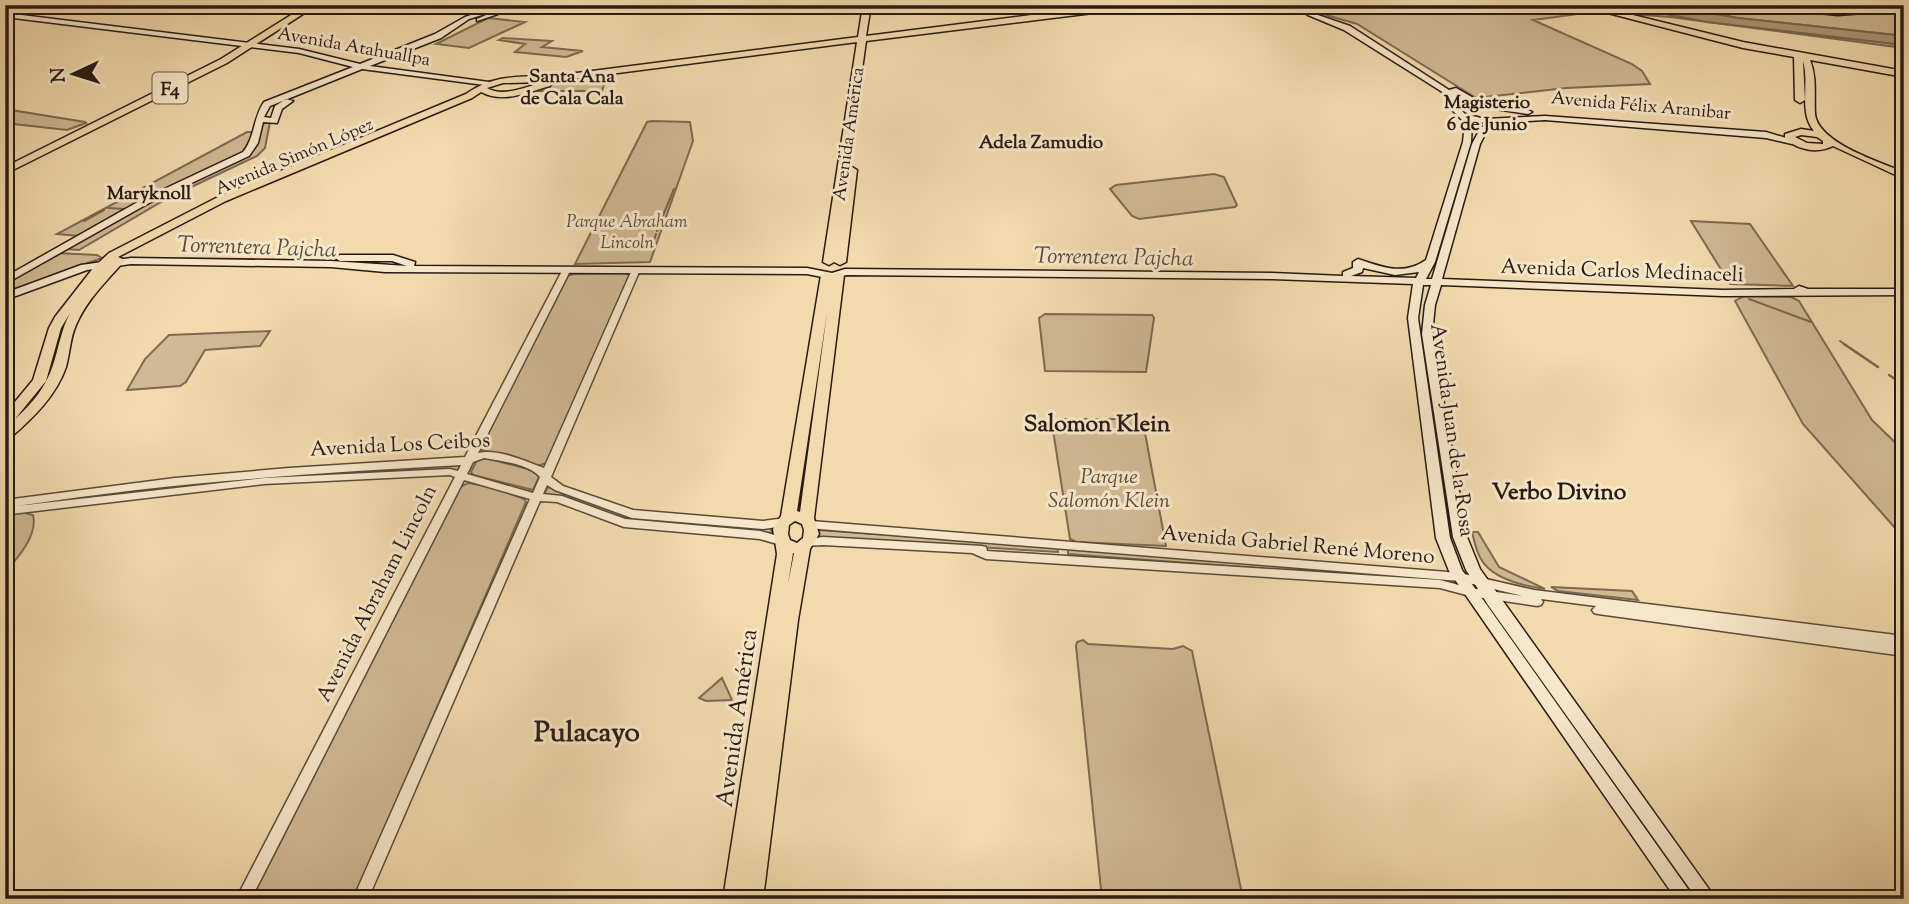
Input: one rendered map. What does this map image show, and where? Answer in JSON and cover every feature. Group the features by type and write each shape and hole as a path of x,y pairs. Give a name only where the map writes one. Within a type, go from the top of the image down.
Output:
{"main road":[{"name":"F4","path":"5,171 224,61 303,5"},
{"name":"F4","path":"5,166 247,44 313,5"},
{"path":"5,281 146,201 242,157 253,146 264,107 274,100 439,36 467,18 483,13 488,5"},
{"path":"260,119 274,121 278,107 285,103 444,40 470,24 493,15 501,5"},
{"name":"Avenida América","path":"809,522 834,269 865,41 867,5"},
{"name":"Avenida América","path":"865,41 874,5"},
{"path":"535,83 843,45 888,36 1130,5"},
{"path":"535,83 1154,5"},
{"path":"1297,5 1310,14 1352,29 1455,97 1461,111 1485,105"},
{"path":"1304,5 1320,16 1352,29 1457,93 1502,113 1496,120"},
{"path":"1581,5 1641,20"},
{"path":"1590,5 1641,20 1803,57 1904,73"},
{"path":"1744,5 1838,13 1904,8"},
{"path":"1774,5 1848,10 1899,5"},
{"name":"Avenida Atahuallpa","path":"5,15 307,52 361,66 487,88"},
{"path":"1598,20 1627,18"},
{"path":"1803,57 1904,73"},
{"path":"1793,135 1801,122 1803,57"},
{"path":"1803,57 1810,117 1814,127 1827,139 1904,176"},
{"name":"Avenida Simón López","path":"5,423 24,403 39,381 61,317 118,257 244,195 466,101 487,88 512,93 535,83"},
{"name":"Avenida Félix Aranibar","path":"1485,105 1532,113 1793,135"},
{"name":"Avenida Félix Aranibar","path":"1461,111 1478,121 1560,118 1793,135"},
{"name":"Avenida Juan de la Rosa","path":"1461,111 1469,125 1467,142 1430,262 1419,280 1413,323 1443,538 1460,577 1489,596 1707,899"},
{"name":"Avenida Juan de la Rosa","path":"1496,120 1478,139 1430,305 1427,334 1458,527 1474,586 1686,899"},
{"path":"1793,135 1827,139"},
{"path":"1793,135 1904,181"},
{"path":"1818,147 1830,145 1827,139"},
{"path":"5,297 118,257 145,256 387,258 407,264 1419,280"},
{"path":"118,257 385,269 635,272 834,269"},
{"name":"Avenida Simón López","path":"5,435 28,415 45,394 58,371 66,334 76,314 118,257"},
{"path":"1347,274 1358,270 1358,262 1380,270 1396,272 1419,269 1430,262"},
{"name":"Avenida América","path":"786,521 834,269"},
{"name":"Avenida Carlos Medinaceli","path":"834,269 1270,270 1437,281 1799,289 1807,292 1904,292"},
{"path":"797,516 809,522 811,534 794,544 780,531 786,521 797,516"},
{"name":"Avenida América","path":"733,899 785,554 794,544"},
{"name":"Avenida América","path":"753,899 790,620 794,544"}],"street":[{"name":"Avenida Abraham Lincoln","path":"243,899 566,271"},
{"path":"360,899 635,272"},
{"name":"Avenida Los Ceibos","path":"5,504 80,492 268,472 470,459 483,455 511,459 536,468 559,488 632,514 763,525 786,521"},
{"name":"Avenida Los Ceibos","path":"5,510 264,481 442,472 535,496 558,499 633,525 760,535 794,544"},
{"name":"Avenida Gabriel René Moreno","path":"809,522 1460,577"},
{"name":"Avenida Gabriel René Moreno","path":"794,544 823,541 976,551 986,555 1474,586 1904,640"},
{"path":"1489,596 1904,651"}],"green space":[{"path":"1311,5 1578,5 1593,12 1533,20 1632,64 1642,71 1650,84 1566,88 1476,98 1357,24 1326,15"},
{"path":"1593,5 1620,5 1705,22 1629,14"},
{"path":"1664,5 1727,5 1844,14 1904,10 1904,36 1738,18"},
{"path":"488,18 525,22 469,48 436,44"},
{"path":"1713,23 1904,45 1904,48"},
{"path":"499,40 552,41 542,47 583,51 566,57 515,52 525,44"},
{"path":"607,76 602,91 528,91 554,84"},
{"path":"5,109 86,123 67,130 5,123"},
{"path":"270,122 265,148 257,156 168,198 79,250 64,249 129,212 252,152 257,144 261,124"},
{"name":"Parque Abraham Lincoln","path":"647,122 690,122 693,141 650,262 575,264"},
{"path":"247,132 254,132 245,153 80,236 57,234"},
{"path":"1214,174 1224,177 1237,205 1235,207 1139,219 1132,216 1110,189 1116,185"},
{"path":"1691,221 1750,224 1793,286 1730,284"},
{"path":"57,253 97,255 102,258 5,293 5,283"},
{"name":"Parque Abraham Lincoln","path":"625,273 630,276 549,462 538,466 482,450 483,443 567,276"},
{"path":"1744,296 1791,297 1799,301 1872,420 1904,451 1904,538 1803,424 1735,301"},
{"path":"1045,314 1152,315 1154,318 1146,372 1045,371 1039,318"},
{"path":"270,331 260,346 205,350 186,382 180,386 127,390 145,359 169,335"},
{"name":"Parque Salomón Klein","path":"1058,419 1138,419 1143,422 1166,546 1076,542 1070,539 1052,424"},
{"path":"486,458 535,471 539,477 533,490 473,475 471,472 477,460"},
{"path":"461,465 458,470 263,478 73,497 265,474"},
{"path":"468,483 489,486 526,502 354,899 248,899 460,487"},
{"path":"548,487 631,517 772,528 771,533 641,523 544,494"},
{"path":"17,511 33,515 33,530 26,546 5,572 5,513"},
{"path":"819,530 1057,547 1058,552 817,537"},
{"path":"1472,532 1478,532 1499,567 1545,589 1518,583 1493,572 1479,556"},
{"path":"1068,548 1454,579 1456,583 1068,554"},
{"path":"1551,587 1632,591 1638,600 1558,591"},
{"path":"1083,640 1088,644 1173,649 1183,646 1192,651 1243,899 1102,899 1076,646 1077,642"},
{"path":"722,678 732,700 706,701 699,698"}],"shaded area":[{"path":"1620,5 1664,5 1738,18 1904,36 1904,45 1707,22"}],"waterway":[{"path":"659,225 674,189"},
{"path":"108,208 125,209"},
{"path":"84,221 104,210"},
{"path":"657,231 659,227"},
{"path":"652,246 656,234"},
{"name":"Torrentera Pajcha","path":"131,258 142,258"},
{"name":"Torrentera Pajcha","path":"84,265 96,261"},
{"name":"Torrentera Pajcha","path":"1117,272 1289,274"},
{"name":"Torrentera Pajcha","path":"1749,299 1811,322"},
{"name":"Torrentera Pajcha","path":"1840,341 1847,346"},
{"name":"Torrentera Pajcha","path":"1844,344 1878,367"},
{"name":"Torrentera Pajcha","path":"1889,375 1904,385"}],"district":[{"name":"Santa Ana de Cala Cala","path":"572,86"},
{"name":"Magisterio 6 de Junio","path":"1487,112"},
{"name":"Adela Zamudio","path":"1041,141"},
{"name":"Maryknoll","path":"149,192"},
{"name":"Salomon Klein","path":"1097,423"},
{"name":"Verbo Divino","path":"1559,491"},
{"name":"Pulacayo","path":"587,731"}]}
